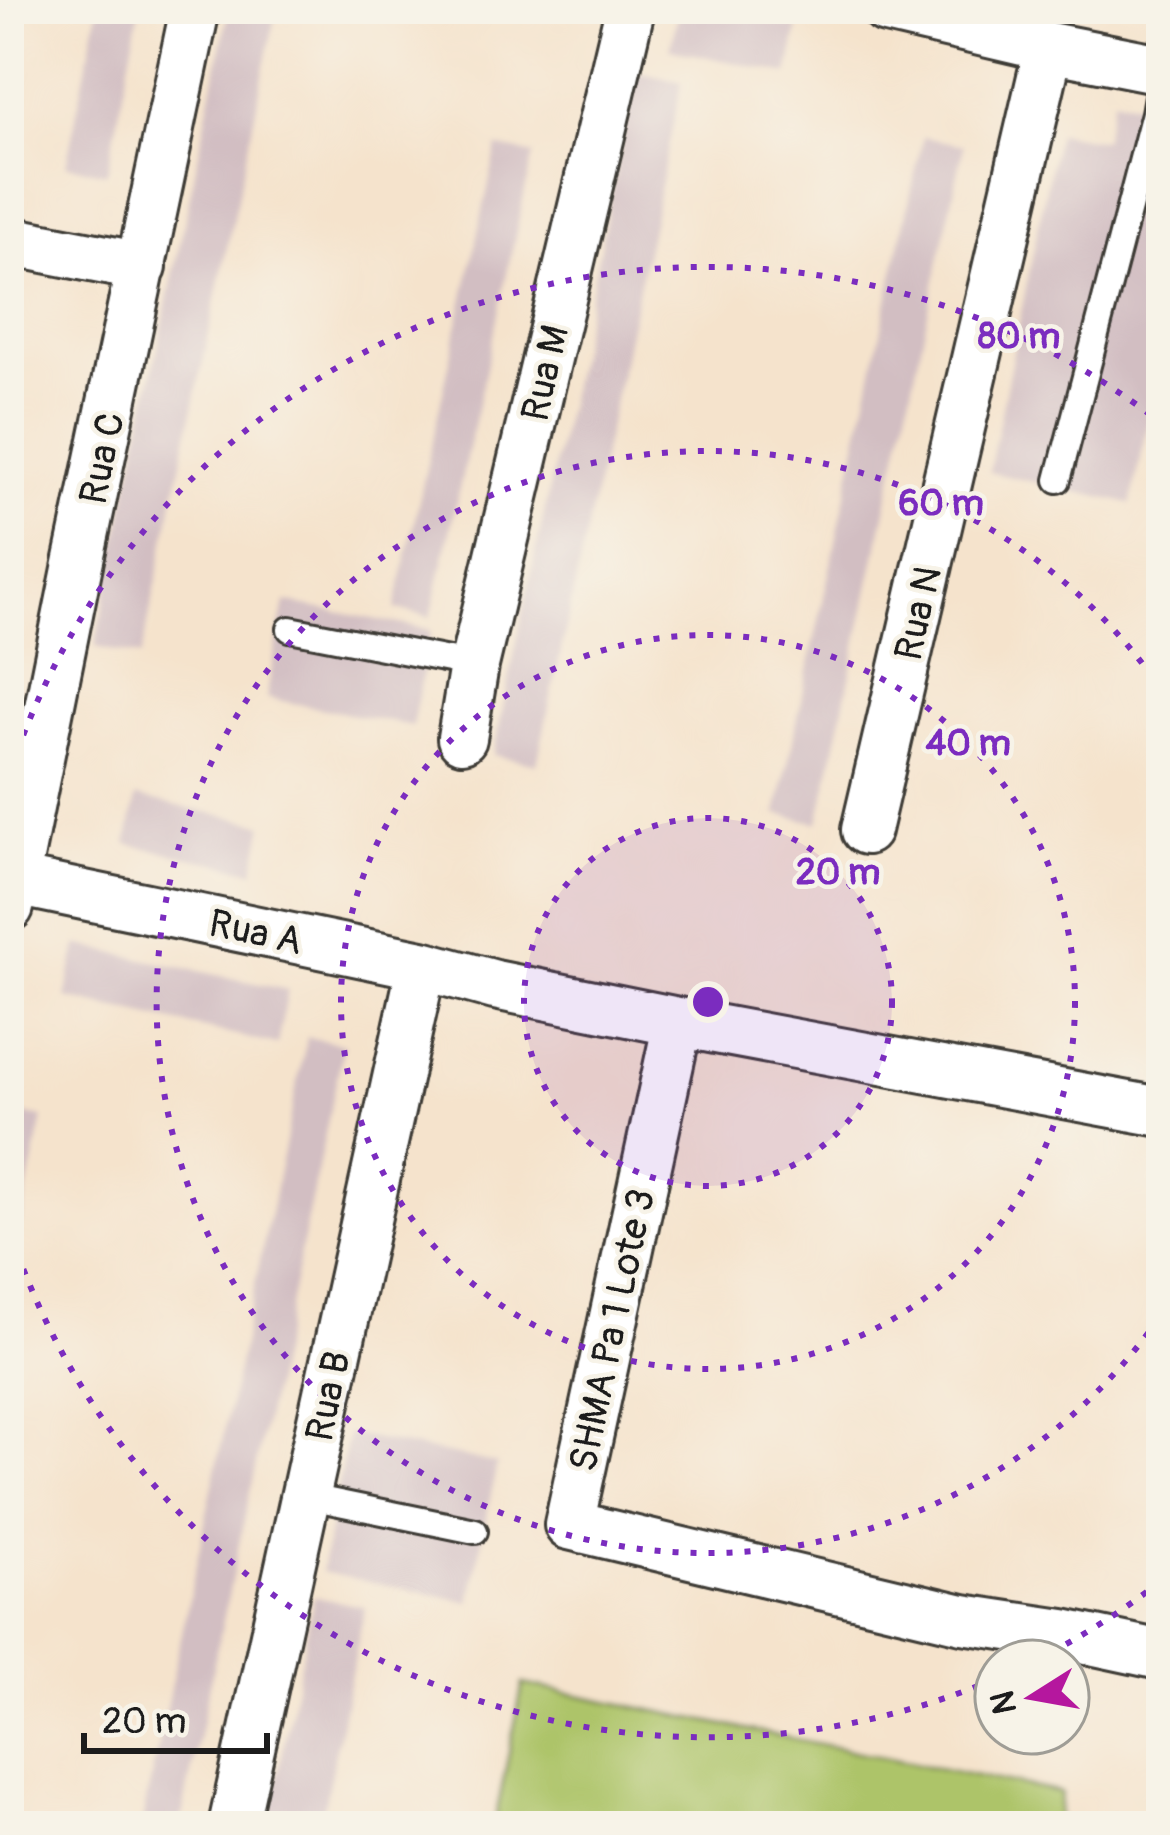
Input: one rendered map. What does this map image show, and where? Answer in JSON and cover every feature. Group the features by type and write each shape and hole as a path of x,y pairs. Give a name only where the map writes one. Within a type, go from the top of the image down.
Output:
{"street":[{"name":"Rua C","path":"12,894 195,9"},
{"name":"Rua M","path":"462,738 474,665 630,9"},
{"path":"886,9 1161,71"},
{"name":"Rua N","path":"866,830 1049,46"},
{"path":"9,241 142,267"},
{"name":"Rua A","path":"12,894 422,965 495,985 678,1022"},
{"name":"Rua B","path":"233,1826 422,965"},
{"path":"678,1022 1161,1112"},
{"name":"SHMA Pa 1 Lote 3","path":"678,1022 569,1525 963,1619 1161,1654"}],"lane":[{"path":"1058,480 1161,71"},
{"path":"290,629 474,665"},
{"path":"305,1496 475,1531"}],"shaded area":[{"path":"98,9 140,9 107,173 66,165"},
{"path":"229,9 277,9 141,657 95,647"},
{"path":"679,9 708,9 798,28 788,74 670,49"},
{"path":"637,72 682,82 537,764 493,755"},
{"path":"1113,98 1161,109 1161,367 1131,504 989,472 1057,133 1103,140"},
{"path":"923,137 964,145 819,823 777,814"},
{"path":"497,147 533,155 431,617 395,609"},
{"path":"285,602 431,630 412,726 266,698"},
{"path":"136,797 264,824 254,871 127,844"},
{"path":"77,945 288,990 277,1045 66,998"},
{"path":"307,1037 344,1044 180,1826 141,1826"},
{"path":"9,1111 43,1118 9,1280"},
{"path":"348,1434 497,1464 470,1602 321,1572"},
{"path":"314,1596 365,1607 320,1826 267,1826"}],"green space":[{"path":"523,1684 1061,1793 1057,1826 494,1826"}]}
